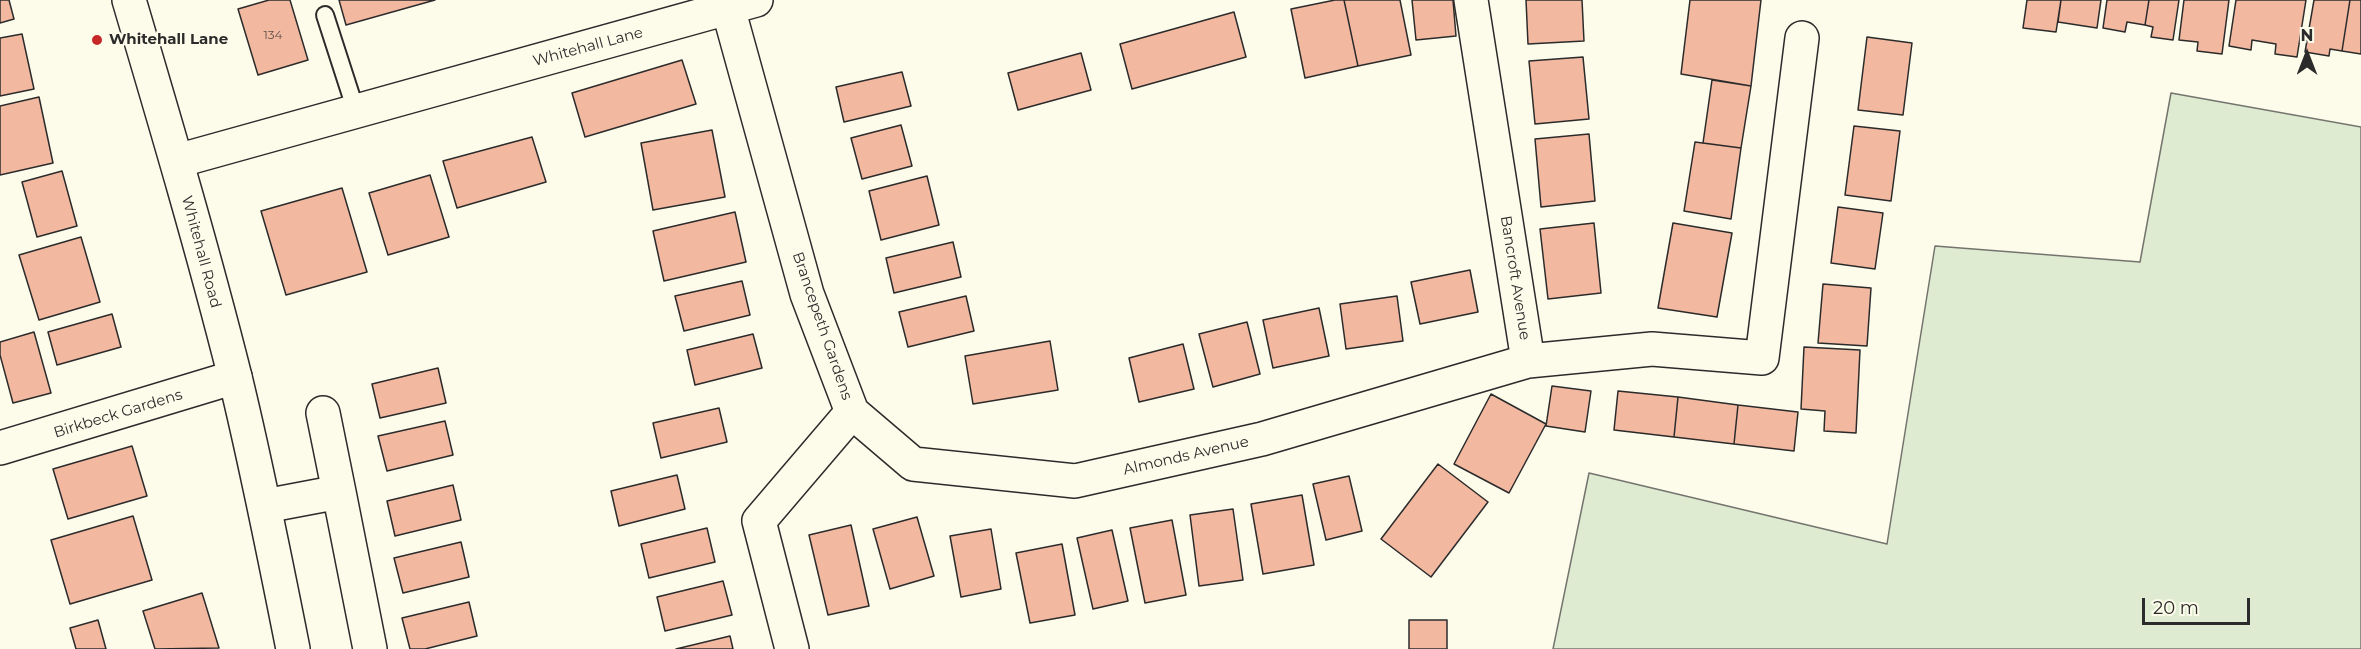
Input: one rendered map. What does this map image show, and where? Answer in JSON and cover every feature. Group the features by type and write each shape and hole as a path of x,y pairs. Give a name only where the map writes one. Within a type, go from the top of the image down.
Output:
{"street":[{"name":"Whitehall Road","path":"129,0 177,161 235,378 265,506 293,649"},
{"name":"Bancroft Avenue","path":"1471,0 1528,361 1652,349 1762,358 1802,38"},
{"name":"Whitehall Lane","path":"177,161 742,4"},
{"name":"Brancepeth Gardens","path":"742,4 807,294 852,412 759,521 792,649"},
{"name":"Almonds Avenue","path":"852,412 913,464 1075,481 1262,439 1528,361"},
{"name":"Birkbeck Gardens","path":"0,448 235,378"},
{"path":"323,413 370,649"},
{"path":"265,506 339,492"}],"lane":[{"path":"325,15 356,111"}],"green space":[{"path":"2171,93 2361,127 2361,649 1553,649 1589,473 1887,544 1935,246 2140,262"}],"building":[{"path":"0,0 9,0 14,19 0,23"},
{"path":"269,0 290,0 308,60 258,75 238,9"},
{"path":"339,0 435,0 346,25"},
{"path":"1344,0 1358,66 1305,78 1291,9"},
{"path":"1344,0 1400,0 1411,55 1358,66"},
{"path":"1412,0 1453,0 1456,36 1416,40"},
{"path":"1526,0 1582,0 1584,41 1528,44"},
{"path":"1690,0 1761,0 1751,86 1681,74"},
{"path":"2027,0 2061,0 2056,32 2023,28"},
{"path":"2061,0 2101,0 2097,28 2058,22"},
{"path":"2107,0 2149,0 2145,25 2127,22 2125,32 2103,28"},
{"path":"2149,0 2179,0 2173,40 2151,37 2153,27 2145,25"},
{"path":"2184,0 2229,0 2222,54 2197,51 2198,42 2179,40"},
{"path":"2236,0 2306,0 2297,57 2275,54 2276,44 2252,40 2251,50 2229,46"},
{"path":"2314,0 2350,0 2342,51 2330,49 2329,56 2305,52"},
{"path":"2350,0 2361,0 2361,54 2342,51"},
{"path":"1234,12 1246,57 1132,89 1120,44"},
{"path":"22,34 34,89 0,96 0,38"},
{"path":"1867,37 1912,43 1903,115 1858,110"},
{"path":"1081,53 1091,90 1018,110 1008,73"},
{"path":"1583,57 1589,119 1535,124 1529,61"},
{"path":"682,60 696,104 585,137 572,93"},
{"path":"902,72 911,106 844,122 836,87"},
{"path":"1712,80 1751,86 1741,148 1703,143"},
{"path":"39,97 53,163 0,175 0,106"},
{"path":"901,125 912,166 862,179 851,138"},
{"path":"1854,126 1900,131 1891,201 1845,195"},
{"path":"712,130 725,197 653,210 641,143"},
{"path":"1589,134 1595,201 1541,207 1535,139"},
{"path":"532,137 546,182 457,208 443,161"},
{"path":"1695,142 1741,148 1731,219 1684,211"},
{"path":"62,171 77,226 37,237 22,182"},
{"path":"430,175 449,237 388,255 369,193"},
{"path":"927,176 939,225 881,240 869,191"},
{"path":"342,188 367,272 286,295 261,211"},
{"path":"1838,207 1883,213 1875,269 1831,263"},
{"path":"735,212 746,262 664,281 653,231"},
{"path":"1594,223 1601,293 1548,299 1540,229"},
{"path":"1673,223 1732,233 1717,317 1658,308"},
{"path":"81,237 100,302 39,320 19,255"},
{"path":"953,242 961,277 894,293 886,258"},
{"path":"1470,270 1478,312 1420,324 1411,282"},
{"path":"742,281 750,315 684,331 675,296"},
{"path":"1823,284 1871,288 1867,346 1818,343"},
{"path":"966,296 974,331 908,347 899,312"},
{"path":"1397,296 1403,341 1346,349 1340,304"},
{"path":"1319,308 1329,356 1273,368 1263,320"},
{"path":"112,314 121,347 57,365 48,332"},
{"path":"1247,322 1260,374 1213,387 1199,334"},
{"path":"34,332 51,393 13,403 0,355 0,342"},
{"path":"753,334 762,368 695,385 687,350"},
{"path":"1050,341 1058,390 973,404 965,356"},
{"path":"1183,344 1194,389 1139,402 1129,358"},
{"path":"1804,347 1860,350 1856,433 1824,431 1825,411 1801,409"},
{"path":"438,368 446,403 380,418 372,384"},
{"path":"1552,386 1591,391 1585,432 1546,426"},
{"path":"1618,391 1678,397 1674,437 1614,430"},
{"path":"1491,394 1546,424 1509,493 1454,464"},
{"path":"1678,397 1738,405 1734,444 1674,437"},
{"path":"1738,405 1798,412 1794,451 1734,444"},
{"path":"719,408 727,442 661,458 653,423"},
{"path":"445,421 453,455 387,471 378,436"},
{"path":"132,446 147,496 68,519 53,469"},
{"path":"1438,464 1488,502 1431,577 1381,539"},
{"path":"677,475 685,509 619,526 611,491"},
{"path":"1349,476 1362,531 1326,540 1313,484"},
{"path":"453,485 461,520 395,536 387,501"},
{"path":"1302,495 1314,565 1263,574 1251,504"},
{"path":"1233,509 1243,580 1199,586 1190,515"},
{"path":"133,516 152,580 70,604 51,540"},
{"path":"917,517 934,576 890,589 873,529"},
{"path":"1172,520 1186,595 1145,603 1130,528"},
{"path":"851,525 869,606 828,615 809,535"},
{"path":"707,528 715,562 649,578 641,544"},
{"path":"991,529 1001,589 961,597 950,536"},
{"path":"1112,530 1128,601 1093,609 1077,538"},
{"path":"461,542 469,577 403,593 394,558"},
{"path":"1062,544 1075,615 1030,623 1016,553"},
{"path":"723,581 732,615 665,631 657,597"},
{"path":"202,593 219,648 155,649 143,611"},
{"path":"469,602 477,636 425,649 410,649 402,618"},
{"path":"98,620 106,649 76,649 70,628"},
{"path":"1409,620 1447,620 1447,649 1409,649"},
{"path":"730,636 733,649 676,649"}],"place":[{"name":"Whitehall Lane","path":"97,40"}]}
